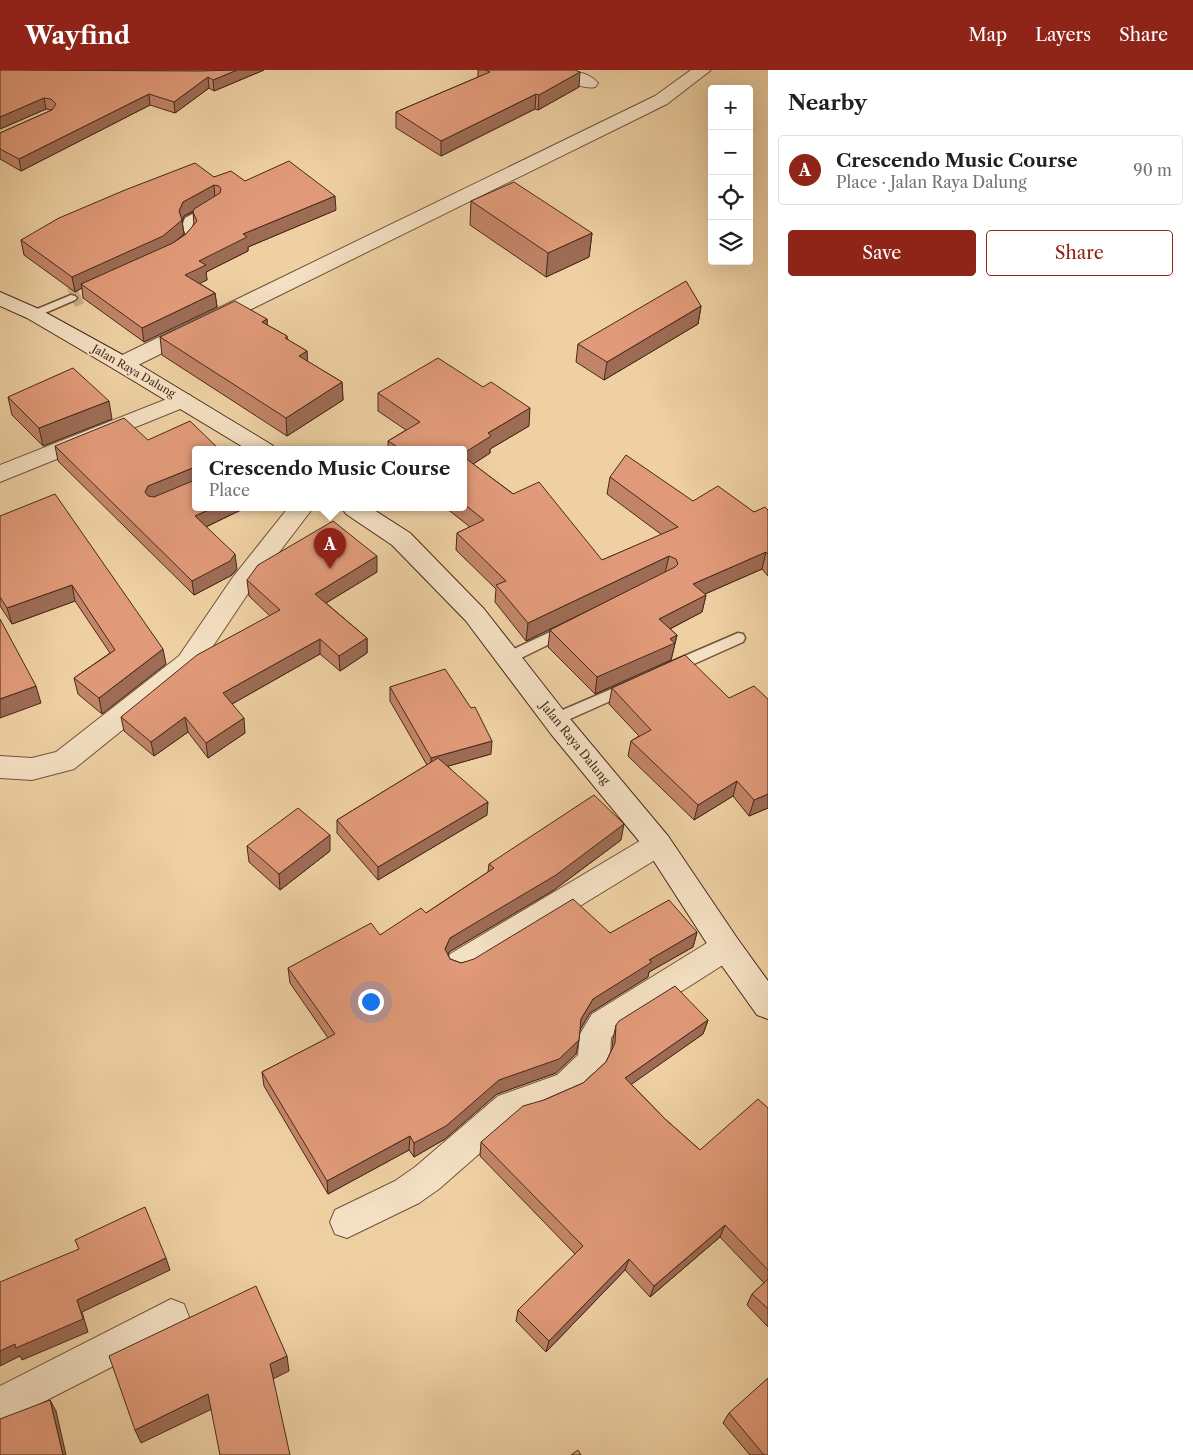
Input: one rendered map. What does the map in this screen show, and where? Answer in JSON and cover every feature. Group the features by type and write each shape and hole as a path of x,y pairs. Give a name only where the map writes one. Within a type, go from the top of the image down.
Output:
{"street":[{"path":"559,70 589,83"},
{"path":"122,364 660,100 702,70"},
{"name":"Jalan Raya Dalung","path":"0,298 34,314 122,364 257,446"},
{"path":"0,474 182,400"},
{"path":"0,767 32,769 64,761 188,663 242,583 299,511"},
{"name":"Jalan Raya Dalung","path":"358,511 408,546 475,615 556,719 658,844 726,947 768,1005"},
{"path":"461,963 658,844"},
{"path":"347,1222 407,1192 427,1178 509,1107 519,1102 541,1097 568,1085 586,1071 590,1065 594,1056 596,1034 603,1024 726,947"},
{"path":"0,1406 171,1317"}],"lane":[{"path":"177,250 192,235 186,226 189,220 216,204"},
{"path":"34,314 71,298"},
{"path":"508,658 578,624"},
{"path":"556,719 738,638"}],"building":[{"path":"0,70 237,70 213,80 208,77 174,102 149,94 19,159 0,149 0,133 52,110 56,104 51,99 44,98 0,117"},
{"path":"485,70 575,70 580,72 539,95 536,94 441,141 396,112 490,72"},
{"path":"289,161 335,196 243,234 247,237 199,261 206,265 185,275 215,293 142,328 81,284 173,243 186,234 197,221 193,212 194,209 220,193 221,189 219,186 214,185 183,202 179,211 182,220 163,236 72,277 21,240 59,218 195,163 214,177 231,171 245,181"},
{"path":"514,182 592,233 548,253 471,201"},
{"path":"686,281 701,306 607,362 578,344"},
{"path":"235,301 267,319 262,322 287,336 285,338 307,351 299,356 342,382 286,418 160,337"},
{"path":"438,358 483,387 491,382 530,408 488,433 491,436 467,451 467,446 396,446 388,441 420,422 378,393"},
{"path":"73,368 109,401 39,428 8,397"},
{"path":"124,418 148,440 190,421 216,446 192,446 192,468 148,486 145,492 148,496 154,497 192,481 192,511 206,511 195,516 235,554 230,561 192,581 55,446"},
{"path":"626,455 693,501 718,486 754,512 765,507 768,510 768,554 766,552 693,584 706,595 659,619 677,635 670,639 675,643 597,677 550,630 675,567 678,564 676,559 669,556 528,623 496,585 506,581 457,533 484,520 467,506 467,459 513,494 539,482 602,560 678,527 610,477"},
{"path":"55,494 163,649 99,698 74,678 115,650 72,585 7,608 0,597 0,516"},
{"path":"333,521 377,556 315,594 367,638 339,656 320,639 223,693 244,718 206,743 185,717 151,742 121,717 197,655 280,610 247,580 258,565"},
{"path":"0,619 36,686 0,699"},
{"path":"685,655 729,698 754,686 768,699 768,794 754,800 737,781 698,805 631,741 651,730 612,688"},
{"path":"445,669 471,708 475,707 492,741 431,758 390,687"},
{"path":"438,758 488,802 378,867 337,820"},
{"path":"594,795 624,824 556,875 450,938 445,949 450,959 461,963 474,959 573,899 610,933 669,900 697,932 649,960 652,962 593,999 581,1019 579,1040 559,1059 499,1080 446,1126 414,1143 410,1136 327,1181 262,1072 335,1034 288,968 371,923 380,935 421,908 426,913 494,868 489,864"},
{"path":"298,808 330,835 279,874 247,846"},
{"path":"675,986 708,1020 625,1078 665,1119 700,1150 758,1099 768,1108 768,1270 725,1225 654,1286 629,1259 549,1341 518,1310 583,1246 481,1142 523,1106 544,1100 583,1083 606,1062 615,1043 616,1025 619,1021"},
{"path":"145,1207 166,1258 77,1300 83,1319 16,1348 15,1344 0,1351 0,1282 79,1249 75,1240"},
{"path":"768,1279 768,1309 752,1294"},
{"path":"256,1286 287,1356 270,1364 290,1455 220,1455 208,1394 135,1430 109,1356"},
{"path":"768,1378 768,1455 764,1455 729,1413"},
{"path":"50,1400 63,1455 0,1455 0,1419"},
{"path":"578,1450 581,1455 571,1455"}],"tunnel":[{"path":"71,298 80,294"}],"place":[{"name":"Crescendo Music Course","path":"330,569"}]}
